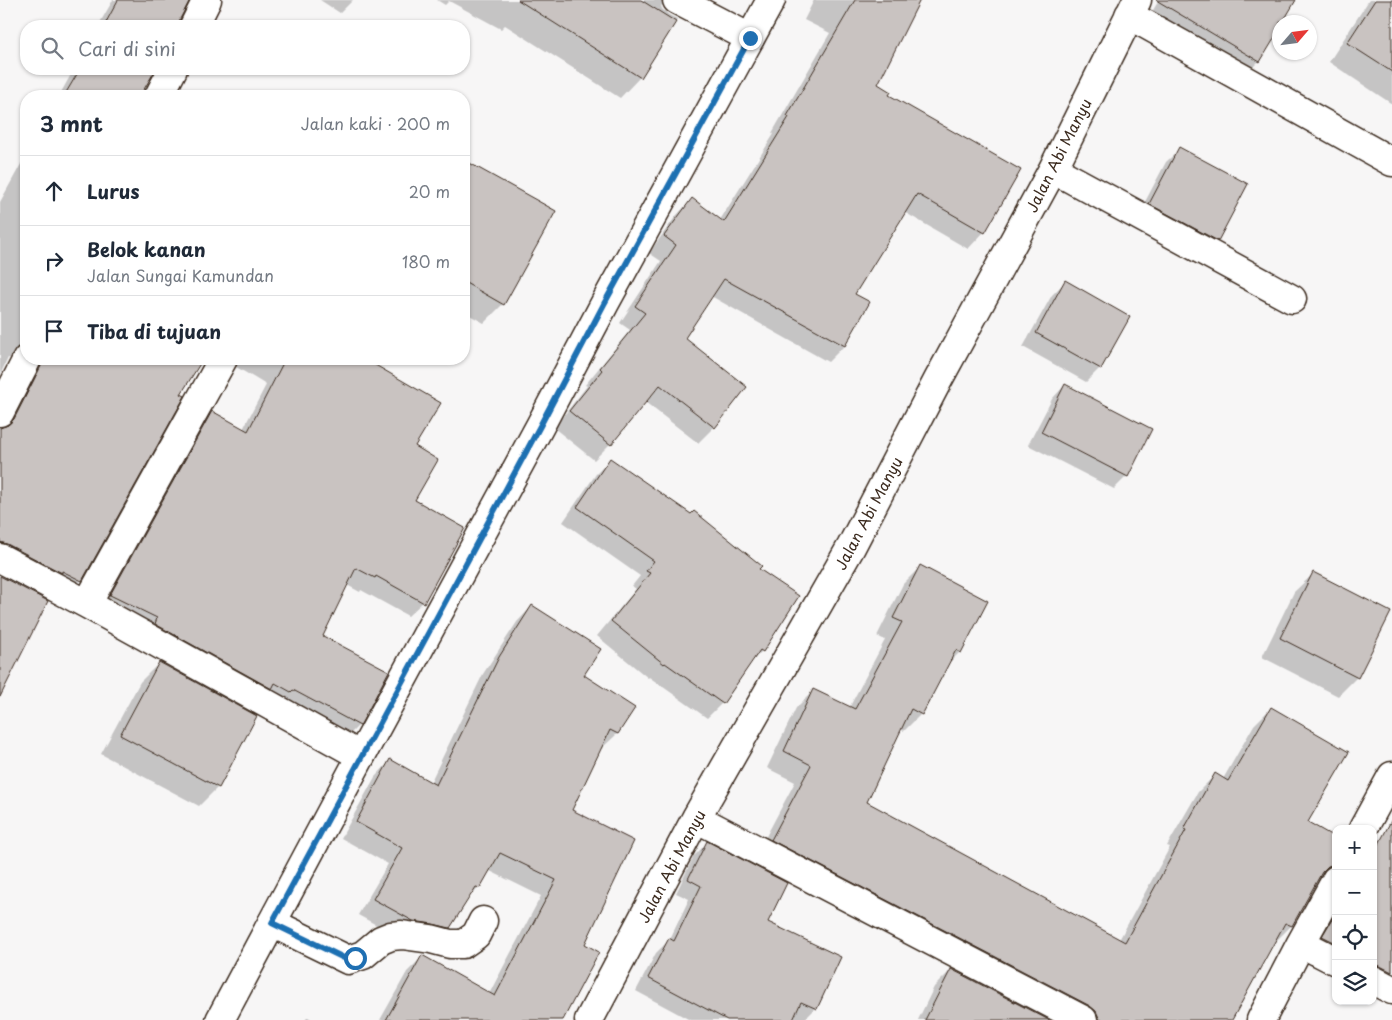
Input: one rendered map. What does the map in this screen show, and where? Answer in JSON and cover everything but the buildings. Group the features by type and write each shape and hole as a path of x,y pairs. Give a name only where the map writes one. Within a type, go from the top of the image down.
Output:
{"street":[{"path":"197,20 207,0"},
{"path":"678,0 750,38"},
{"path":"220,1020 604,304 771,0"},
{"path":"1133,8 1392,162"},
{"name":"Jalan Abi Manyu","path":"589,1020 696,818 851,547 938,380 1053,169 1133,8"},
{"path":"162,90 170,75"},
{"path":"1053,169 1292,299"},
{"path":"0,412 24,365"},
{"path":"87,604 220,365"},
{"path":"0,558 87,604 361,756"},
{"path":"1366,825 1392,776"},
{"path":"696,818 1083,1020"},
{"path":"1261,1020 1332,887"},
{"path":"272,923 348,960 363,955 381,940 391,936 402,935 450,944 463,944 476,935 483,921"},
{"path":"1301,943 1334,960"},
{"path":"1377,982 1392,990"}],"route":[{"path":"355,958 348,960 331,953 272,923 604,304 750,38"}]}
